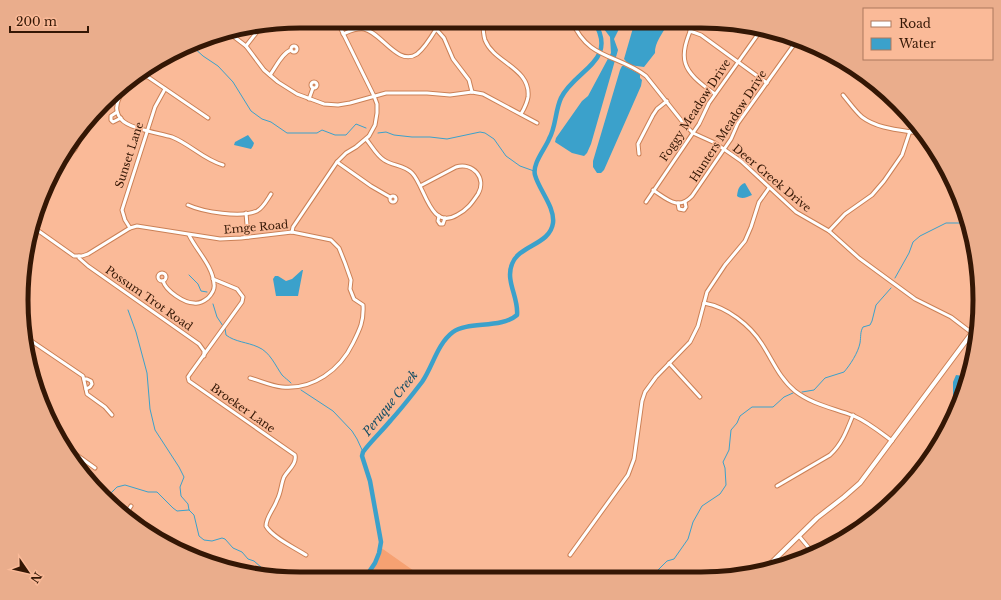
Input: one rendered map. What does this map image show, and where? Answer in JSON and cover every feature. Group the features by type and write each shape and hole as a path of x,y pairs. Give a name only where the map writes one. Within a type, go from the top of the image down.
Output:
{"main road":[{"path":"771,563 817,518 860,483 971,334"}],"street":[{"path":"292,232 293,227 337,162 346,153 366,139 374,128 377,107 374,96 340,28"},
{"path":"483,28 484,36 487,44 494,53 519,73 526,83 528,97 521,114"},
{"name":"Deer Creek Drive","path":"575,28 579,36 592,49 608,58 640,72 651,81 685,125 693,132 741,161 800,215 829,231 859,258 915,299 951,317 971,332"},
{"path":"691,28 684,49 684,59 697,80 715,94"},
{"path":"343,34 354,29 367,30 376,35 395,52 406,56 413,56 424,46 436,29 444,38 453,59 469,80 472,92"},
{"path":"246,46 258,31"},
{"path":"690,31 700,35 767,83"},
{"name":"Foggy Meadow Drive","path":"646,202 703,118 709,103 758,34"},
{"path":"233,36 246,46 254,58 270,75 288,88 309,99 324,104 350,104 386,93 399,92 450,95 472,92 484,94 537,123"},
{"name":"Hunters Meadow Drive","path":"685,202 692,196 724,150 738,123 794,45"},
{"path":"270,75 288,51 291,50"},
{"path":"145,77 152,79 208,118"},
{"path":"309,99 313,88"},
{"name":"Sunset Lane","path":"130,228 125,220 122,210 155,107 165,89"},
{"path":"121,95 118,100 117,112 120,118 131,125 181,141 216,163 223,165"},
{"path":"843,95 862,117 870,122 880,126 915,132"},
{"path":"638,154 638,144 653,115 657,109 667,101"},
{"path":"117,112 112,116 111,120 113,122 120,118"},
{"path":"829,231 843,217 872,195 884,181 902,155 910,131"},
{"path":"366,139 378,155 384,160 400,166 411,173 420,186 432,210 439,216 445,218 454,217 468,209 480,190 481,179 477,172 468,166 460,166 420,186"},
{"path":"72,153 80,140"},
{"path":"337,162 371,186 390,197"},
{"path":"570,555 628,475 634,459 642,401 649,385 684,349 693,337 698,326 707,292 731,257 745,241 759,202 769,188"},
{"path":"653,190 672,203 678,204 685,202 686,207 684,210 679,209 678,204"},
{"path":"188,205 199,210 235,214 246,213 262,208 272,194"},
{"path":"246,213 248,237"},
{"path":"439,216 438,221 440,224 443,224 445,218"},
{"name":"Emge Road","path":"79,256 88,254 130,228 137,226 220,239 292,232 331,240 336,244 349,273 354,300 363,305 364,317 351,348 342,361 317,382 299,386 283,387 271,385 250,378"},
{"path":"37,230 74,256 79,256"},
{"path":"163,281 165,287 187,302 202,302 211,295 214,288 213,279 208,267 189,235"},
{"name":"Possum Trot Road","path":"79,256 79,258 88,266 199,344 204,351 204,356"},
{"name":"Broeker Lane","path":"213,279 237,289 243,297 242,302 188,377 191,383 294,454 296,457 294,463 284,477 278,499 267,520 266,526 279,538 306,555"},
{"path":"704,303 715,305 744,323 761,343 785,382 796,391 817,403 864,420 892,441"},
{"path":"31,341 77,372 84,379 91,381 92,384 86,389"},
{"path":"669,363 700,397"},
{"path":"84,379 86,389 90,397 105,407 112,415"},
{"path":"777,486 836,450 840,445 853,416"},
{"path":"77,455 95,468"},
{"path":"128,511 131,506"},
{"path":"799,536 810,549"}],"shaded area":[{"path":"380,547 415,572 371,572 377,561"}],"water":[{"path":"603,28 620,28 614,39 618,50 591,144 584,156 572,153 555,142 556,138 582,101 588,96 611,53 610,37"},
{"path":"633,28 666,28 656,45 655,53 644,67 629,65 624,59"},
{"path":"622,66 640,74 640,78 642,80 641,86 604,170 601,173 597,173 593,167 593,161"},
{"path":"248,135 254,143 251,149 234,145 235,142"},
{"path":"745,183 752,195 741,198 737,196 738,191 741,185"},
{"path":"302,270 298,296 276,296 273,279 275,276 278,276 286,281 292,279"},
{"path":"956,375 962,376 953,402 953,382"}],"waterway":[{"name":"Peruque Creek","path":"369,572 375,563 381,542 370,481 362,456 363,452 422,382 439,349 453,332 467,327 502,322 517,315 516,302 510,277 512,264 521,253 541,241 551,230 553,223 552,211 535,175 535,166 551,134 561,98 567,88 592,64 598,56 601,46 600,35 597,28"},
{"path":"196,49 218,66 233,82 251,111 287,133 317,133 322,130 335,135 346,135 356,124 366,128"},
{"path":"378,133 386,132 394,135 447,139 480,132 485,133 494,139 506,156 520,166 534,171"},
{"path":"895,278 909,253 913,242 920,236 946,223 962,223"},
{"path":"189,275 198,284 201,291 207,292"},
{"path":"802,392 814,390 825,378 844,372 858,351 863,327 870,325 876,305 891,288"},
{"path":"213,304 217,317 223,326"},
{"path":"128,310 136,332 147,373 150,409 155,430 184,477 180,487 181,496 188,504 189,510 194,515 199,536 204,540 212,541 222,538 225,539 233,548 242,552 248,559 254,561 262,568 269,570"},
{"path":"225,328 226,335 237,341 258,347 266,352 282,375 291,383"},
{"path":"301,390 333,411 352,431 363,452"},
{"path":"656,572 667,561 674,559 688,539 693,522 702,506 720,494 726,485 725,468 723,462 729,450 731,430 737,423 740,416 752,407 773,407 784,397 793,393"},
{"path":"110,494 117,487 125,485 148,492 157,492 177,511 189,510"},
{"path":"706,572 710,570 717,571"}]}
